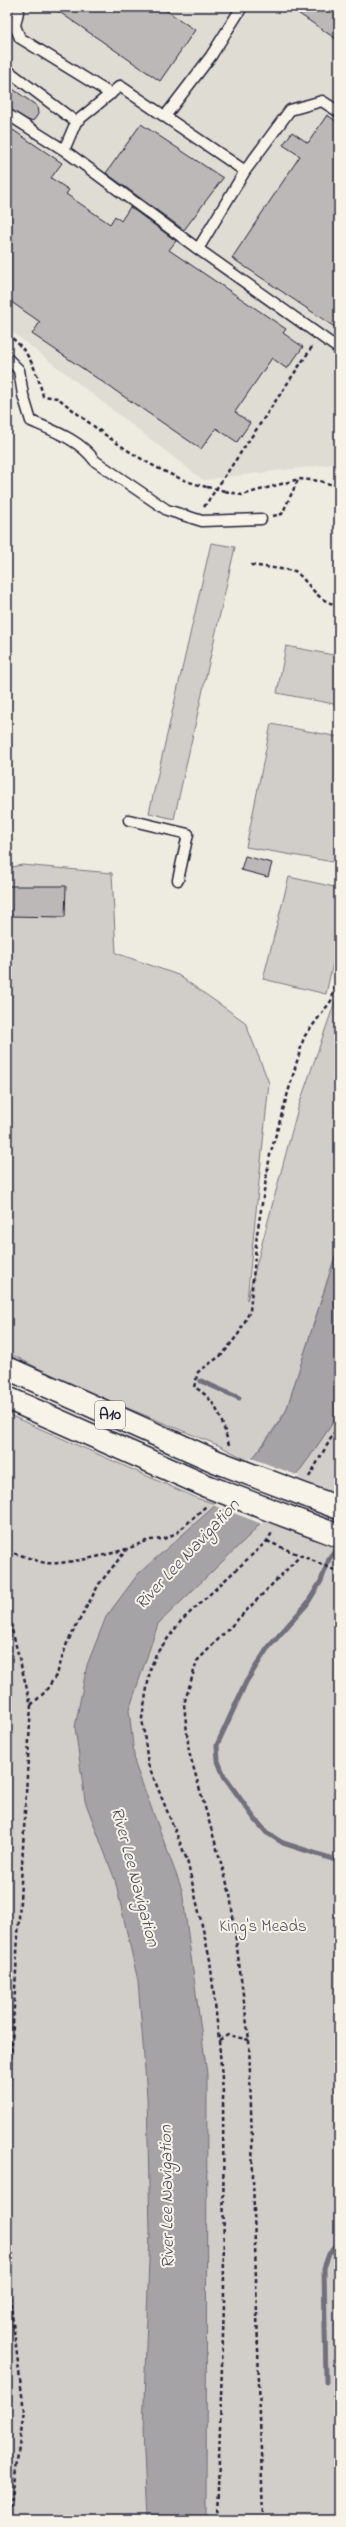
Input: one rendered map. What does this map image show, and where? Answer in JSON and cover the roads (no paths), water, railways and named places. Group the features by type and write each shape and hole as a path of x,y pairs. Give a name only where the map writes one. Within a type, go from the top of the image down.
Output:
{"highway":[{"name":"A10","path":"7,1368 222,1454 339,1508"},
{"name":"A10","path":"7,1398 207,1492 339,1536"}],"lane":[{"path":"19,7 15,26 20,38 111,94"},
{"path":"166,116 211,56 242,7"},
{"path":"7,70 76,122"},
{"path":"64,150 76,122 120,86 245,171"},
{"path":"198,249 245,171 290,110 322,101 339,112"},
{"path":"7,114 64,150 198,249 339,349"},
{"path":"7,358 19,370 23,395 31,421 63,434 89,453 95,462 167,510 196,519 262,519"},
{"path":"129,820 188,834 178,880"}],"water":[{"name":"River Lee Navigation","path":"339,1244 339,1406 332,1424 309,1458 254,1531 158,1624 129,1710 135,1764 182,1890 207,2074 206,2520 147,2520 143,2430 150,2231 147,2096 138,1981 115,1880 85,1801 75,1727 87,1665 106,1617 138,1574 217,1504 273,1432 286,1411"}],"waterway":[{"path":"201,1381 239,1398"},
{"path":"339,1546 329,1559 321,1581 307,1604 267,1649 246,1682 217,1745 218,1761 224,1776 254,1818 267,1833 283,1843 339,1861"},
{"path":"326,2382 324,2268 329,2254 339,2242"}],"park label":[{"name":"King's Meads","path":"263,1926"}]}
